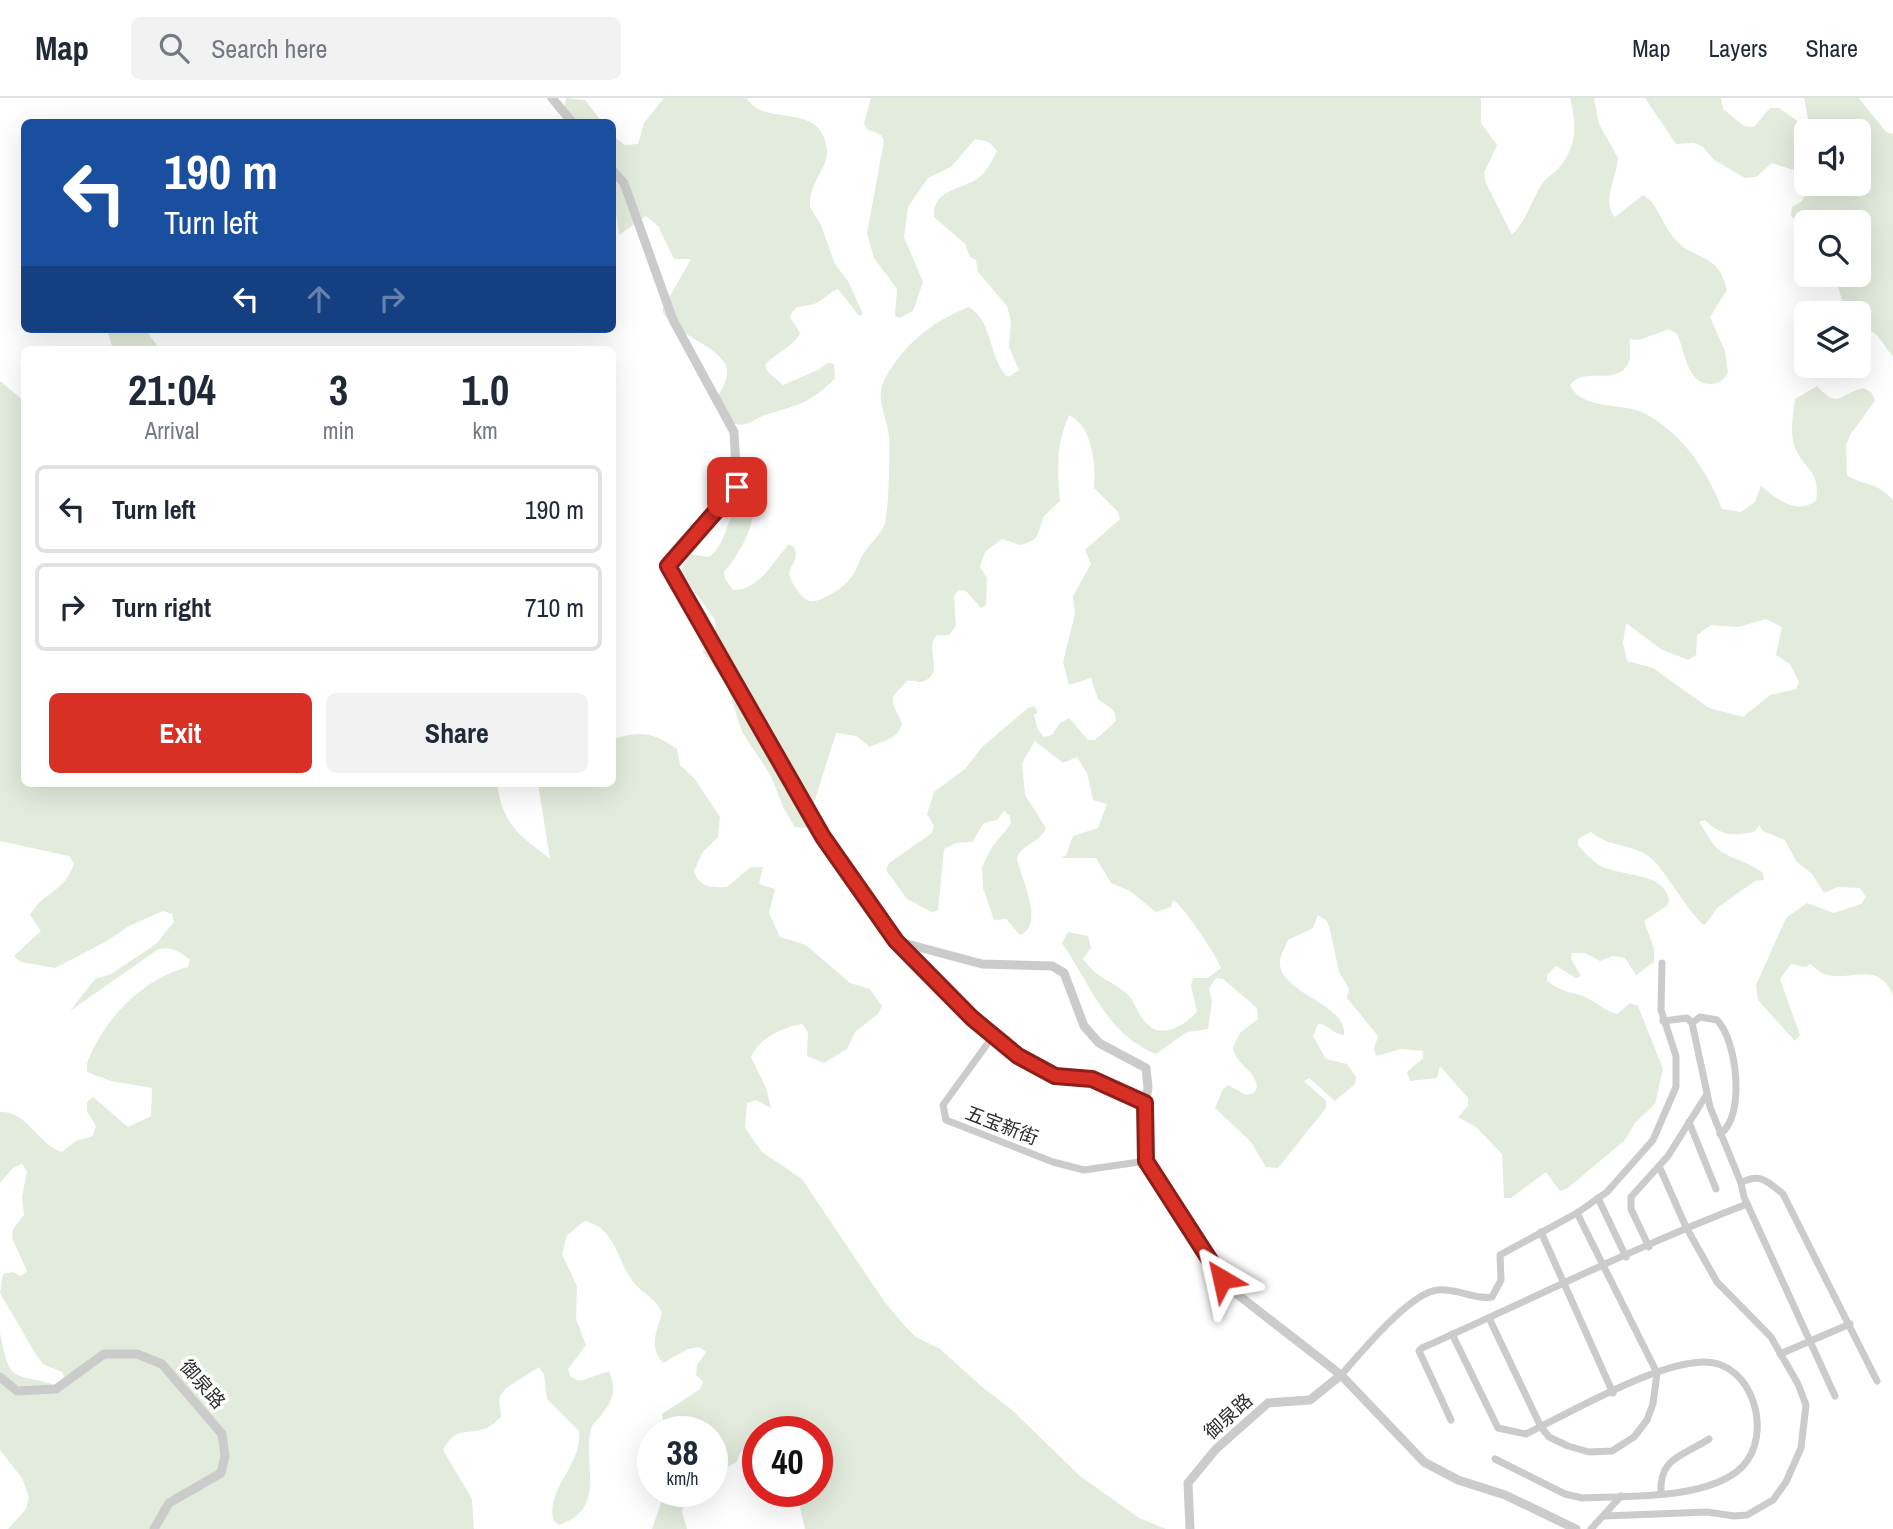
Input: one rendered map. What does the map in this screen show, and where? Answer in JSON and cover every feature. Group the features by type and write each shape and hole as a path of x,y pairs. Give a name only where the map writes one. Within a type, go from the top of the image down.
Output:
{"street":[{"path":"552,98 570,119"},
{"path":"616,174 624,183 673,320 734,432 737,487 668,566 823,837 896,941 993,1036 1018,1056 1055,1076 1092,1079 1145,1103"},
{"path":"896,941 982,964 1052,966 1064,973 1084,1026 1099,1043 1146,1068 1146,1161 1212,1268 1233,1291 1341,1375 1424,1462 1458,1480 1506,1495 1576,1529"},
{"path":"1341,1375 1385,1325 1426,1293 1438,1290 1492,1297 1501,1280 1500,1255 1577,1213 1598,1198 1653,1140 1676,1087 1676,1056 1663,1021 1662,963"},
{"path":"1692,1023 1700,1017 1717,1020 1730,1044 1735,1070 1735,1104 1733,1119 1720,1133"},
{"path":"1663,1021 1687,1018 1692,1023 1707,1093 1747,1204 1835,1396"},
{"name":"五宝新街","path":"993,1036 943,1105 946,1120 1053,1162 1084,1170 1146,1161"},
{"path":"1649,1247 1631,1209 1631,1198 1659,1166 1707,1093"},
{"path":"1689,1122 1716,1189"},
{"path":"1605,1516 1707,1512 1734,1516 1758,1511 1773,1500 1786,1482 1801,1448 1806,1405 1770,1337 1717,1282 1686,1227 1659,1166"},
{"path":"1741,1183 1752,1176 1760,1176 1783,1194 1877,1381"},
{"path":"1598,1198 1626,1257"},
{"path":"1451,1420 1419,1351 1649,1247 1686,1227 1747,1204"},
{"path":"1489,1318 1541,1427 1549,1437 1589,1452 1612,1451 1634,1437 1647,1420 1657,1373 1602,1268 1577,1213"},
{"path":"1541,1232 1613,1393"},
{"path":"1780,1354 1850,1324"},
{"path":"1452,1334 1498,1428 1526,1434 1657,1373 1704,1362 1729,1369 1746,1385 1755,1407 1756,1443 1741,1467 1726,1478 1695,1490 1582,1498 1565,1494 1495,1459"},
{"name":"御泉路","path":"0,1377 16,1391 56,1389 104,1354 137,1354 162,1364 222,1434 225,1456 221,1473 169,1503 154,1529"},
{"name":"御泉路","path":"1190,1529 1188,1483 1216,1450 1268,1403 1276,1405 1310,1401 1341,1375"},
{"path":"1661,1493 1660,1476 1665,1466 1709,1439"},
{"path":"1591,1529 1621,1496"}],"green space":[{"path":"566,98 585,100 600,119 563,119"},
{"path":"664,98 746,98 758,109 810,122 824,137 827,157 812,190 810,207 821,225 835,264 848,281 863,314 859,316 838,289 814,304 798,307 792,312 790,317 800,333 765,365 767,371 783,385 828,363 834,364 835,378 810,399 744,424 729,421 715,406 727,377 725,363 709,348 676,327 662,310 691,259 674,259 658,226 646,216 619,235 616,213 616,138 625,145 638,144 644,123"},
{"path":"871,98 1481,98 1481,123 1497,145 1484,173 1486,183 1512,235 1521,224 1542,184 1558,169 1569,152 1574,135 1570,98 1594,98 1599,124 1618,158 1609,204 1615,217 1643,195 1653,204 1675,239 1712,263 1723,278 1727,290 1710,317 1725,351 1728,373 1713,384 1696,378 1691,372 1677,334 1669,329 1639,340 1630,339 1630,360 1624,370 1617,374 1576,379 1570,385 1576,393 1584,399 1635,410 1658,421 1692,454 1709,480 1722,509 1741,512 1755,502 1761,486 1793,506 1808,505 1816,501 1814,476 1794,445 1792,422 1795,399 1817,386 1835,399 1863,388 1872,393 1875,401 1850,435 1846,445 1847,475 1880,489 1893,500 1893,995 1887,984 1872,975 1834,976 1822,973 1810,964 1805,967 1791,964 1780,979 1800,1035 1795,1041 1758,1000 1756,985 1786,918 1807,903 1834,913 1861,904 1866,897 1860,888 1838,887 1824,893 1812,874 1796,861 1785,840 1763,831 1759,825 1754,832 1733,834 1716,829 1705,820 1699,822 1716,847 1763,873 1764,880 1755,881 1717,908 1705,925 1647,855 1606,841 1591,832 1578,839 1578,846 1593,861 1607,869 1649,879 1665,890 1669,899 1668,905 1644,921 1654,948 1654,962 1636,975 1625,958 1613,956 1600,961 1585,953 1572,953 1571,959 1581,976 1576,978 1556,966 1547,975 1547,981 1556,987 1585,997 1613,1013 1617,1014 1630,1003 1638,1006 1663,1069 1655,1104 1635,1123 1625,1140 1568,1188 1560,1191 1546,1172 1511,1198 1504,1198 1502,1154 1476,1127 1458,1117 1468,1106 1468,1098 1440,1066 1437,1078 1410,1081 1407,1072 1423,1058 1423,1051 1401,1049 1376,1056 1374,1049 1378,1036 1347,998 1349,989 1339,972 1327,921 1318,915 1313,928 1288,940 1280,960 1282,971 1300,990 1335,1014 1342,1024 1344,1035 1318,1024 1313,1036 1326,1059 1347,1064 1356,1077 1355,1084 1335,1101 1309,1078 1304,1081 1326,1101 1326,1108 1278,1168 1266,1167 1251,1142 1215,1108 1223,1089 1228,1085 1246,1095 1254,1093 1257,1086 1252,1075 1237,1058 1233,1047 1240,1033 1258,1019 1257,1008 1223,979 1216,978 1209,988 1212,1001 1208,1029 1187,1032 1156,1054 1124,1034 1112,1021 1062,943 1068,932 1088,936 1091,948 1083,959 1099,975 1128,994 1146,1023 1160,1031 1183,1024 1197,1012 1191,985 1193,978 1208,978 1221,968 1199,931 1173,900 1171,907 1156,912 1130,891 1111,883 1096,858 1061,858 1066,855 1073,836 1098,828 1107,804 1093,800 1087,773 1077,757 1063,763 1035,741 1022,763 1025,795 1046,828 1017,858 1031,911 1031,921 1020,935 1006,919 994,920 983,888 982,867 992,847 1011,824 1010,816 1004,811 997,820 984,823 972,842 956,843 944,849 938,910 932,912 907,899 886,870 889,863 932,833 934,826 927,814 934,792 965,769 982,747 1028,708 1034,706 1038,712 1034,715 1038,730 1044,737 1052,735 1060,723 1069,718 1088,740 1095,740 1116,721 1113,710 1098,699 1091,678 1069,685 1063,662 1075,614 1073,596 1091,564 1085,550 1120,519 1118,512 1094,488 1093,458 1088,437 1077,421 1069,415 1058,457 1060,501 1044,516 1037,536 1020,545 1002,539 985,552 980,567 987,578 986,605 981,608 966,591 959,590 954,596 956,626 949,635 937,635 933,641 934,666 930,677 922,682 907,681 893,696 893,704 902,723 900,729 890,739 870,747 856,736 836,733 806,828 795,827 783,807 771,776 742,732 727,685 703,652 706,639 716,629 715,620 683,575 682,568 689,554 708,557 715,551 734,512 748,500 752,508 750,527 741,548 724,572 725,579 733,590 750,586 758,580 789,544 795,548 796,555 790,569 790,578 801,595 812,601 833,593 852,577 864,552 879,534 886,520 889,443 881,389 898,358 930,328 969,307 983,322 997,361 1008,377 1019,370 1009,347 1011,321 1007,306 978,272 976,260 970,257 965,244 934,217 937,201 948,192 980,176 997,151 989,142 975,139 951,167 928,178 908,207 904,237 923,282 913,311 900,318 895,316 897,289 874,258 867,233 884,141 881,135 867,129 864,123","holes":["1766,619 1782,627 1776,655 1790,664 1799,682 1796,689 1770,695 1743,717 1709,708 1653,668 1627,661 1623,643 1626,623 1661,649 1688,660 1696,655 1697,635 1711,625 1738,627"]},
{"path":"1645,98 1721,98 1723,109 1744,126 1754,127 1770,108 1779,108 1795,119 1794,170 1772,163 1756,177 1745,178 1714,160 1703,147 1694,143 1676,144"},
{"path":"1804,98 1859,98 1886,132 1893,134 1893,357 1871,331 1871,301 1842,301 1838,287 1871,287 1871,210 1794,210 1794,219 1791,215 1792,207 1802,201 1804,196 1871,196 1871,119 1807,119"},
{"path":"108,333 148,333 157,346 112,346"},
{"path":"0,381 21,398 21,787 498,787 503,810 514,828 550,859 538,787 616,787 616,738 646,734 668,743 677,749 680,765 694,778 720,817 718,837 702,853 694,871 699,880 710,887 727,887 751,867 763,867 759,884 775,889 769,913 780,937 806,945 850,983 870,989 882,1006 878,1014 855,1032 847,1049 824,1063 807,1056 808,1032 802,1024 779,1031 765,1039 751,1057 766,1088 771,1108 756,1100 747,1103 745,1128 762,1152 802,1179 884,1301 916,1337 940,1349 1012,1410 1080,1476 1139,1518 1166,1529 805,1529 801,1507 833,1507 833,1416 742,1416 742,1451 737,1462 728,1467 728,1416 662,1416 700,1389 703,1382 696,1375 697,1365 706,1352 699,1347 688,1349 663,1363 658,1357 655,1344 662,1313 660,1308 629,1276 604,1231 585,1221 567,1235 562,1254 577,1286 576,1319 586,1345 568,1369 571,1377 580,1381 609,1371 613,1390 608,1406 592,1426 589,1440 589,1495 584,1507 575,1517 559,1525 553,1520 553,1508 559,1486 575,1455 579,1431 547,1399 544,1374 539,1367 505,1389 499,1398 501,1417 489,1427 457,1434 443,1450 472,1499 474,1529 8,1529 26,1509 29,1497 22,1478 0,1450 0,1333 7,1362 15,1374 59,1386 66,1381 62,1372 43,1364 37,1356 0,1293 3,1274 13,1272 21,1276 27,1271 12,1238 13,1229 24,1215 22,1197 27,1171 22,1164 13,1168 0,1183 0,1112 18,1117 53,1148 62,1152 76,1141 93,1136 96,1126 87,1111 87,1102 93,1097 128,1127 151,1116 152,1088 111,1081 87,1072 87,1063 103,1031 127,1003 155,981 188,967 190,960 175,950 157,950 70,1011 95,979 111,974 156,944 174,922 172,914 163,911 129,926 107,941 55,968 21,962 14,956 41,931 30,915 70,873 74,863 69,856 0,841"},
{"path":"660,1507 683,1507 687,1529 652,1529"}],"route":[{"path":"737,487 668,566 823,837 896,941 993,1036 1018,1056 1055,1076 1092,1079 1145,1103 1146,1161 1212,1268 1222,1279"}]}
